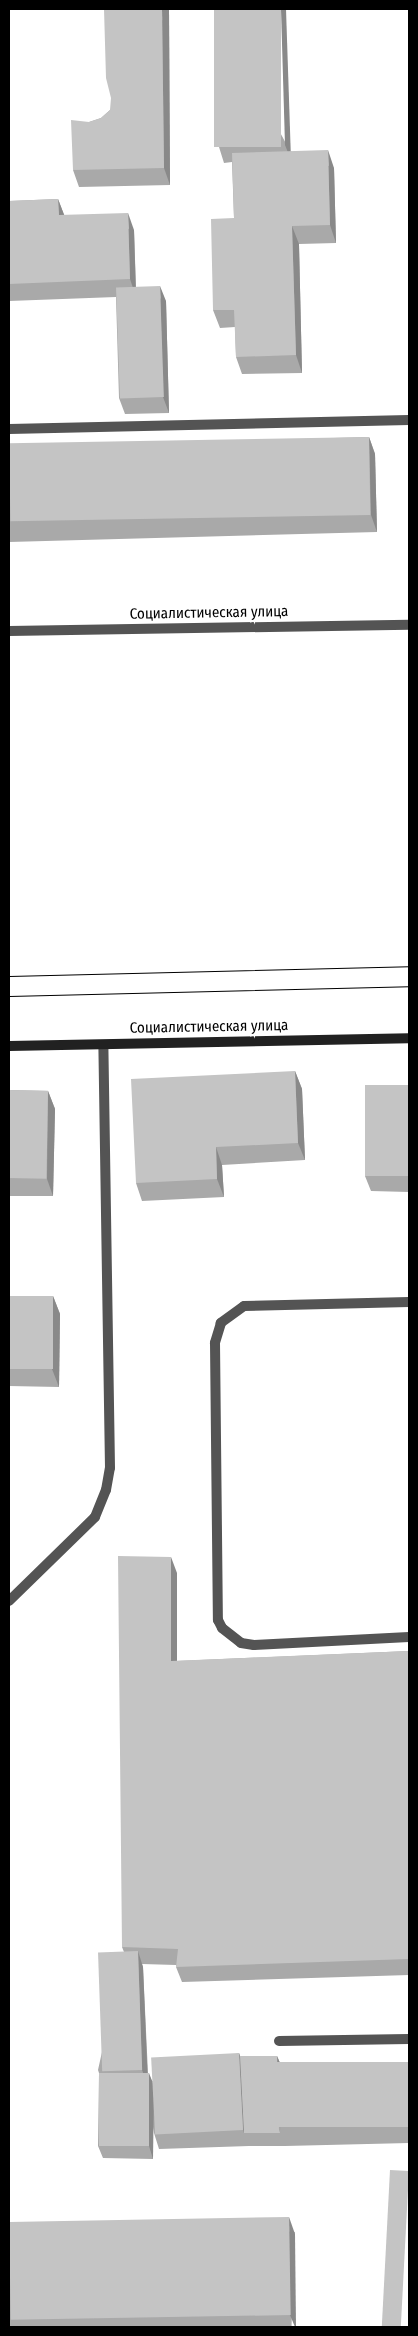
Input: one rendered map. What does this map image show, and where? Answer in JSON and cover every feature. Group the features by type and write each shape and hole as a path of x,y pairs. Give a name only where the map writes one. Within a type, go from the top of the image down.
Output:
{"main road":[{"name":"Социалистическая улица","path":"9,1046 409,1038"}],"street":[{"path":"9,429 409,420"},
{"name":"Социалистическая улица","path":"9,631 409,625"},
{"path":"9,1601 95,1517 106,1490 110,1468 103,1044"},
{"path":"409,1302 244,1306 221,1323 215,1343 218,1620 222,1628 241,1643 254,1645 409,1637"},
{"path":"279,2041 409,2038"}],"building":[{"path":"104,9 162,9 164,168 73,170 71,120 89,122 101,118 110,110 111,98 106,78"},
{"path":"214,9 281,9 281,147 214,147"},
{"path":"328,150 330,225 292,226 296,355 236,357 234,310 213,310 211,219 234,218 232,153"},
{"path":"58,199 59,215 128,213 130,279 9,284 9,201"},
{"path":"160,286 164,397 120,398 116,288"},
{"path":"369,437 370,515 10,521 9,443"},
{"path":"295,1071 298,1143 216,1147 217,1179 136,1183 131,1079"},
{"path":"365,1085 409,1085 409,1176 365,1176"},
{"path":"9,1090 48,1091 46,1179 9,1178"},
{"path":"9,1296 53,1296 53,1369 9,1369"},
{"path":"118,1556 171,1557 171,1661 409,1651 409,1959 176,1967 178,1949 122,1947"},
{"path":"138,1951 142,2070 102,2071 98,1952"},
{"path":"239,2053 243,2130 155,2135 151,2058"},
{"path":"240,2056 277,2056 280,2133 244,2133"},
{"path":"277,2062 409,2062 409,2127 277,2127"},
{"path":"99,2073 149,2073 149,2146 99,2146"},
{"path":"390,2170 409,2171 401,2327 382,2327"},
{"path":"289,2217 291,2315 11,2320 9,2222"}],"tram line":[{"path":"9,976 409,966"},
{"path":"9,996 409,986"}]}
